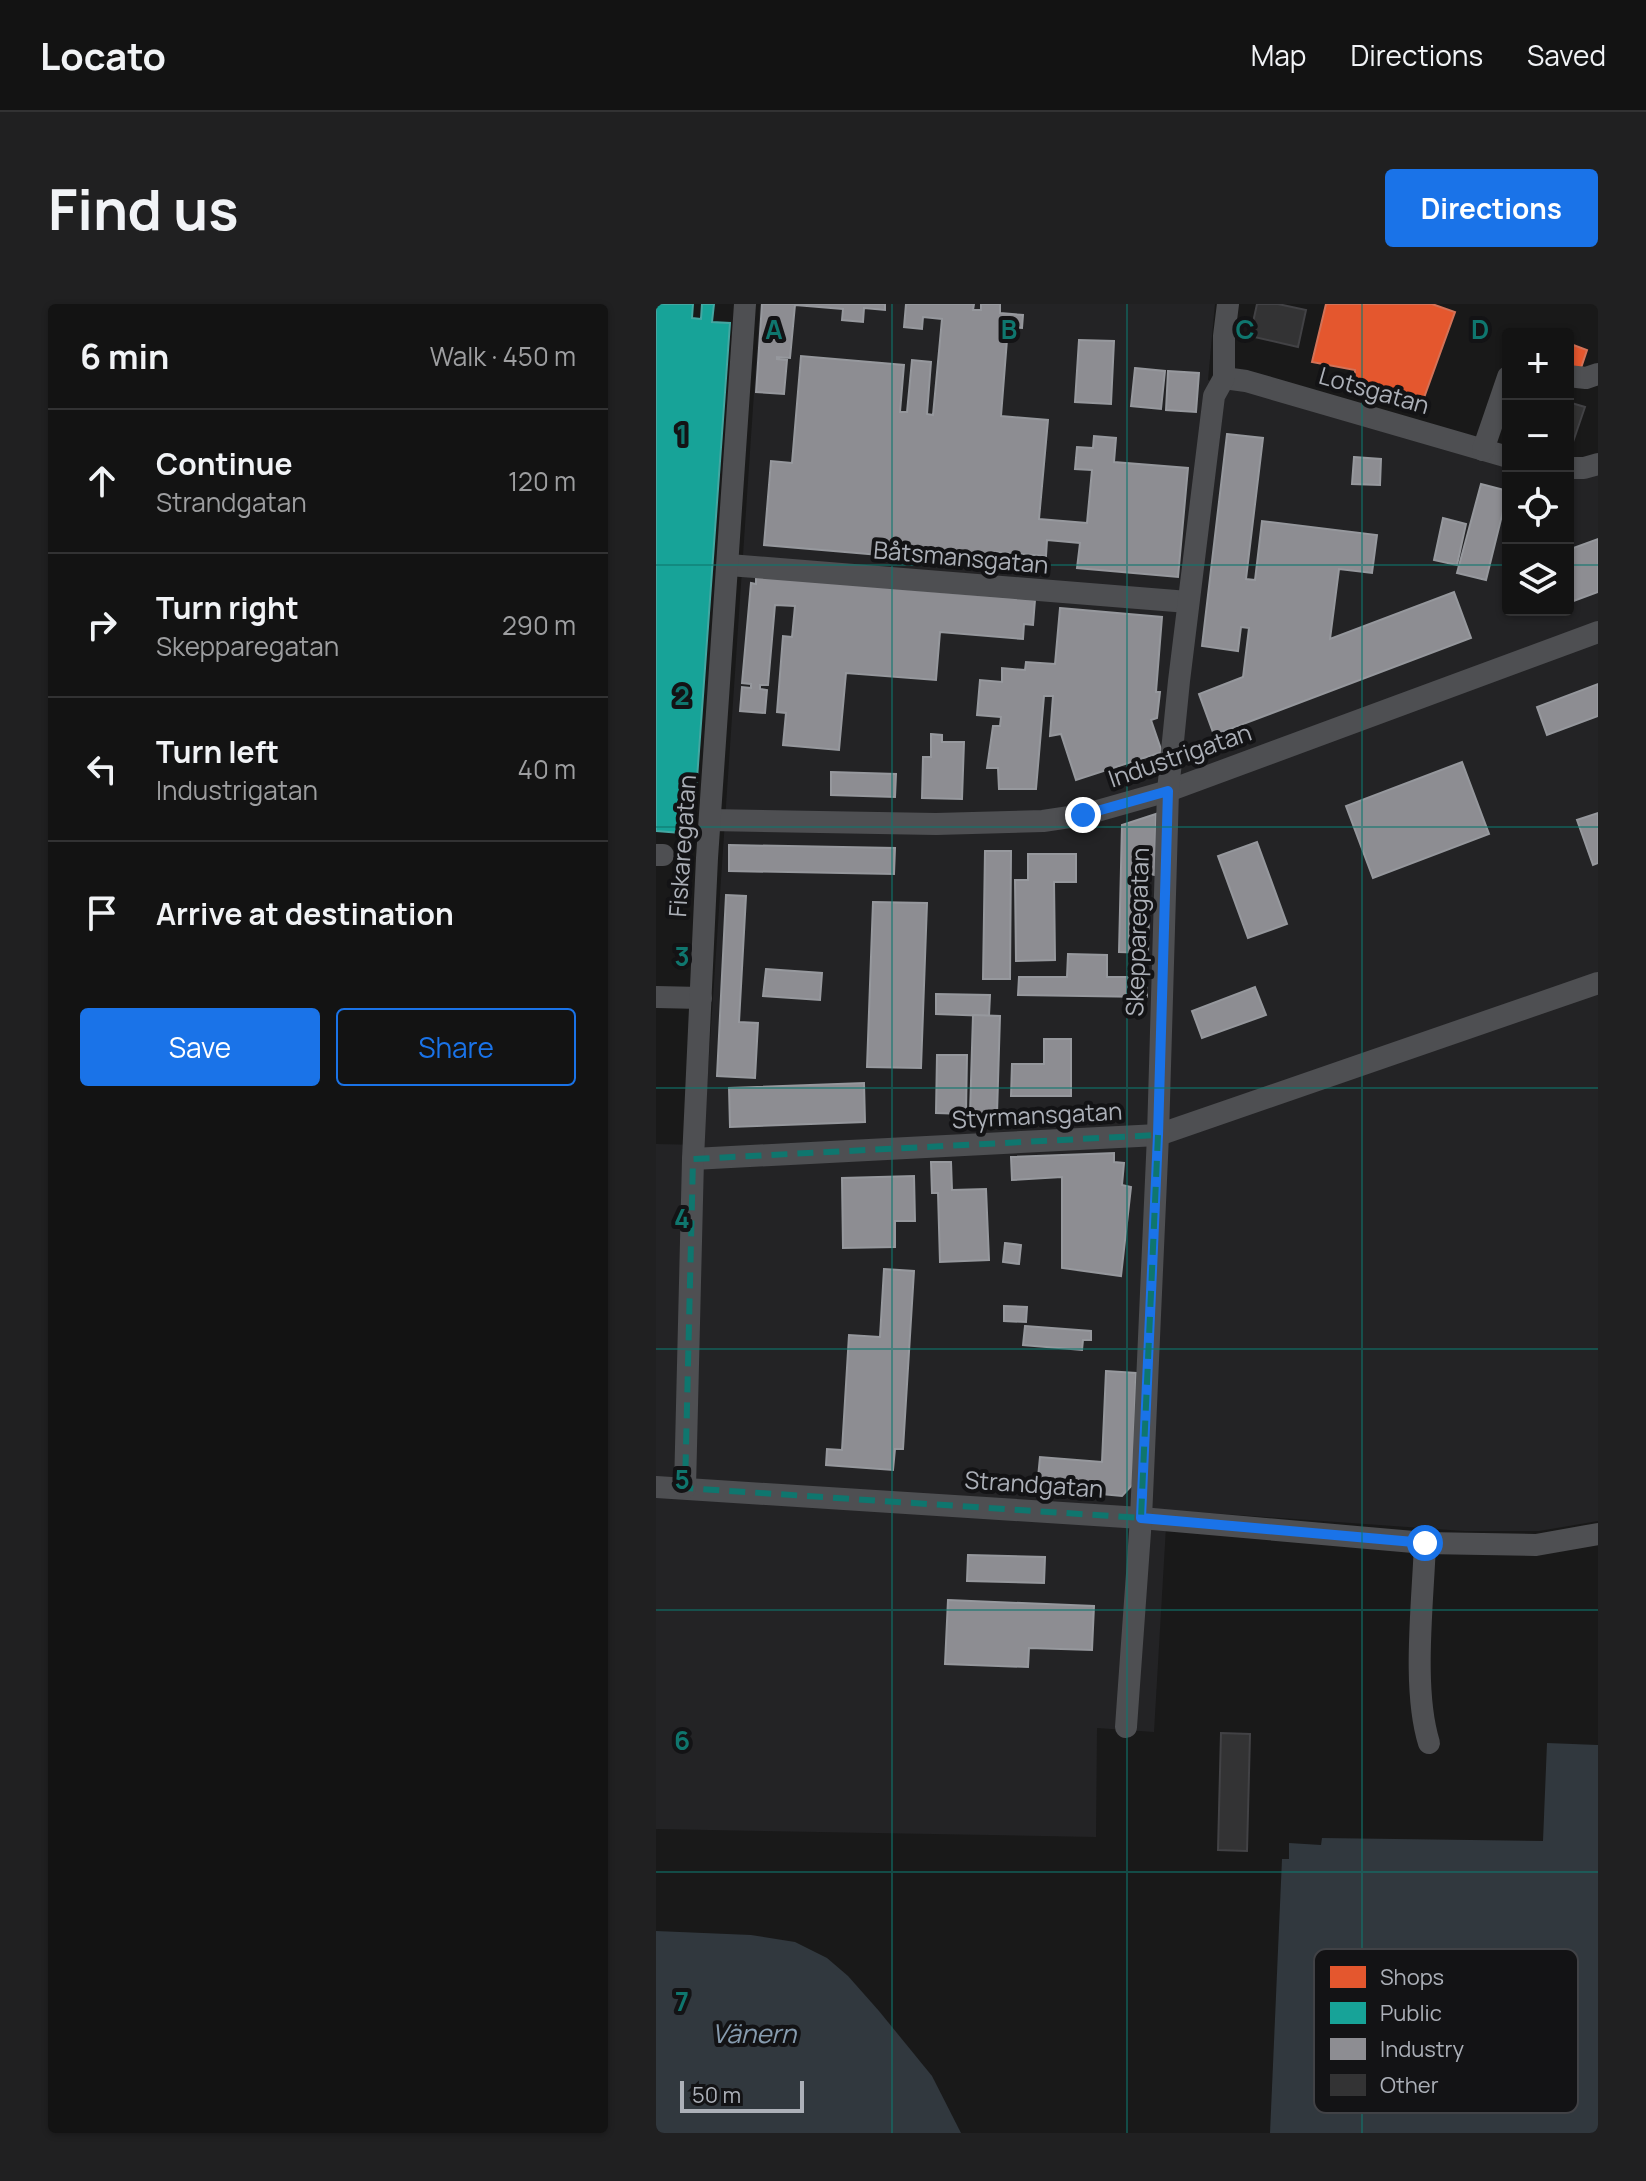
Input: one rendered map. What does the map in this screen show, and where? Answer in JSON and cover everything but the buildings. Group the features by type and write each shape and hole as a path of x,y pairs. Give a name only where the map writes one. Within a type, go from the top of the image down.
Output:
{"street":[{"name":"Fiskaregatan","path":"685,1488 693,1159 710,820 745,304"},
{"name":"Skepparegatan","path":"1126,1727 1141,1518 1158,1135 1168,791 1214,396 1224,378 1228,304"},
{"path":"1574,377 1586,378 1598,374"},
{"name":"Lotsgatan","path":"1224,378 1246,381 1502,455"},
{"path":"1483,450 1502,395"},
{"path":"1574,468 1598,464"},
{"name":"Båtsmansgatan","path":"729,565 1188,602"},
{"name":"Industrigatan","path":"710,820 936,824 1043,821 1083,815 1168,791 1598,632"},
{"name":"Styrmansgatan","path":"693,1159 1158,1135 1598,983"},
{"path":"656,997 701,998"},
{"name":"Strandgatan","path":"656,1487 1141,1518 1425,1543 1536,1545 1598,1534"},
{"path":"1425,1543 1421,1643 1423,1724 1429,1743"}],"highlighted area":[{"path":"1158,1135 1141,1518 685,1488 693,1159"}],"shaded area":[{"path":"760,304 1215,304 1208,380 1502,463 1502,616 1574,616 1574,478 1598,473 1598,1521 1539,1531 1464,1531 1167,1510 1154,1732 1097,1728 1096,1837 656,1829 656,1144 703,1145"}],"water":[{"path":"1547,1743 1598,1745 1598,2133 1270,2133 1282,1859 1289,1859 1289,1843 1321,1845 1322,1838 1543,1841"},
{"name":"Vänern","path":"656,1931 751,1935 795,1942 827,1958 848,1976 932,2076 961,2133 656,2133"}],"route":[{"path":"1083,815 1168,791 1158,1135 1141,1518 1425,1543"}]}
